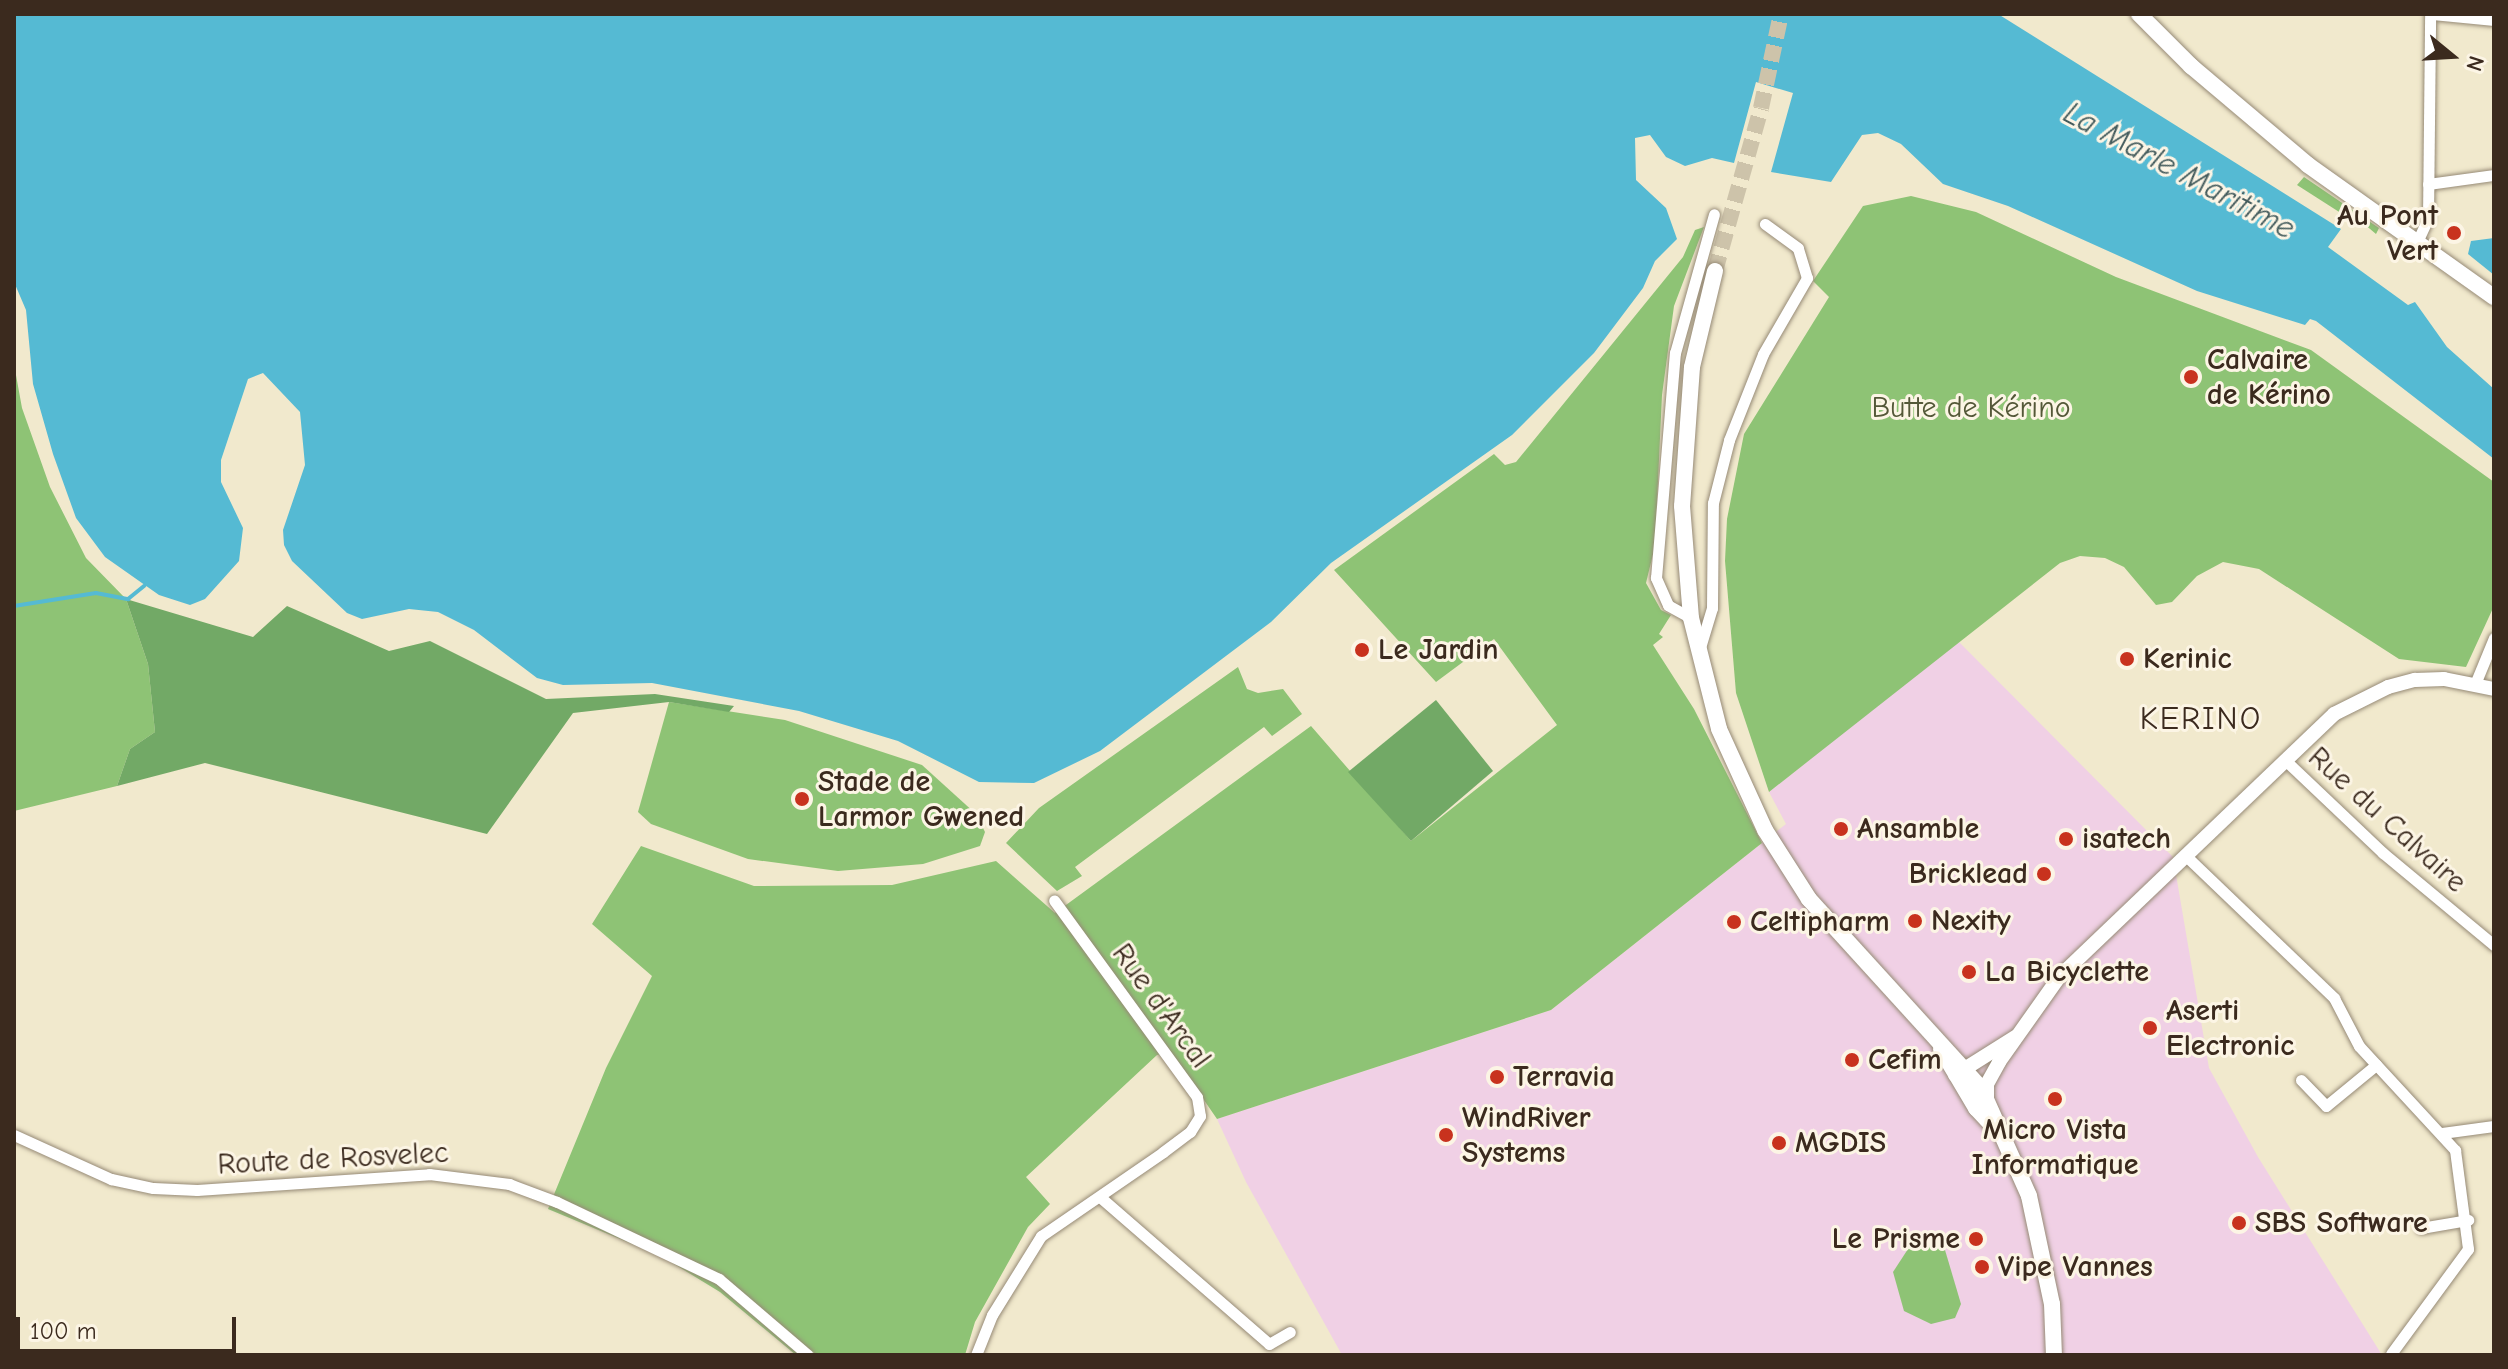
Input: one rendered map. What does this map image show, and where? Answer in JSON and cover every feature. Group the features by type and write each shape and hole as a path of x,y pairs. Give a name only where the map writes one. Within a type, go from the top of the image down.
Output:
{"main road":[{"path":"2139,14 2246,115 2494,297"},
{"path":"1715,271 1695,352 1687,418 1682,506 1691,618 1698,654 1730,758 1781,857 1847,945 1937,1041 1987,1100 2029,1196 2043,1251 2054,1355"},
{"path":"1960,1070 2003,1137"}],"street":[{"path":"2417,242 2428,218 2431,14 2494,20"},
{"path":"2428,184 2494,175"},
{"path":"1691,618 1660,596 1656,578 1675,353 1714,214"},
{"path":"1698,654 1711,615 1711,528 1729,440 1763,354 1807,278 1803,254 1765,224"},
{"path":"2475,684 2494,638"},
{"path":"1987,1100 1987,1084 2016,1036 2080,955 2334,714 2388,687 2430,679 2494,689"},
{"name":"Rue du Calvaire","path":"2285,760 2383,853 2494,945"},
{"path":"2185,855 2334,998 2359,1046 2455,1150 2468,1220 2468,1249 2391,1354"},
{"name":"Rue d'Arcal","path":"976,1355 992,1315 1041,1236 1190,1132 1199,1106 1054,900"},
{"path":"1960,1070 2016,1036"},
{"path":"2301,1080 2326,1106 2376,1065"},
{"path":"2442,1133 2494,1126"},
{"name":"Route de Rosvelec","path":"14,1135 111,1179 153,1188 197,1190 429,1174 509,1184 557,1202 719,1279 808,1355"},
{"path":"1100,1197 1269,1344 1290,1332"},
{"path":"2421,1228 2468,1220"}],"shaded area":[{"path":"1958,641 2173,857 2209,1068 2258,1157 2382,1355 1342,1355 1246,1182 1217,1119 1551,1010 1786,824 1769,792"}],"green space":[{"path":"2304,177 2379,228 2376,234 2351,213 2347,217 2297,185"},
{"name":"Butte de Kérino","path":"1911,196 1976,212 2116,277 2311,350 2494,482 2494,606 2466,667 2399,659 2259,569 2223,562 2197,576 2172,602 2156,605 2124,567 2105,558 2080,556 2060,563 1769,792 1736,693 1725,561 1727,519 1744,434 1829,297 1813,281 1863,206"},
{"path":"1704,227 1674,306 1662,395 1655,546 1646,583 1661,610 1671,615 1659,634 1663,637 1653,645 1694,709 1762,843 1551,1010 1217,1119 1171,1052 1157,1055 1026,1177 1050,1204 1028,1227 975,1322 965,1355 796,1355 720,1292 661,1256 548,1209 606,1068 652,976 592,924 641,846 754,886 892,885 996,861 1055,913 1311,726 1411,841 1557,725 1494,639 1436,682 1334,570 1494,454 1505,465 1516,462 1683,257 1695,230"},
{"path":"14,364 22,408 50,487 86,558 126,599 148,664 155,732 130,749 117,786 14,811"},
{"path":"126,599 253,637 287,606 389,651 430,641 546,699 655,694 734,706 729,712 669,702 573,713 487,834 205,763 117,786 130,749 155,732 148,664"},
{"path":"1238,667 1247,689 1258,693 1283,689 1302,714 1272,736 1264,727 1075,867 1082,876 1057,891 1006,843 1039,808"},
{"path":"1436,700 1493,771 1411,841 1348,772"},
{"name":"Stade de Larmor Gwened","path":"669,702 785,720 922,765 976,814 985,832 980,846 923,864 838,871 748,859 651,824 638,812"},
{"path":"1934,1242 1945,1250 1961,1304 1955,1318 1931,1324 1904,1311 1893,1272 1908,1249"}],"water":[{"name":"La Marle Maritime","path":"14,14 1998,14 2341,229 2328,247 2408,305 2415,302 2447,347 2494,389 2494,459 2316,321 2310,319 2305,325 2197,291 2008,206 1943,184 1901,144 1878,133 1862,135 1831,182 1771,172 1793,93 1756,82 1734,163 1712,158 1685,166 1666,157 1650,135 1635,138 1636,180 1666,208 1677,239 1655,261 1643,288 1594,353 1512,435 1331,563 1271,622 1100,751 1034,783 979,782 898,741 799,711 652,683 563,685 537,678 474,630 438,612 409,609 362,619 347,613 292,561 284,545 283,530 305,465 300,412 263,373 248,379 221,460 221,482 243,528 239,561 205,599 190,605 159,595 105,557 76,518 53,454 33,384 26,310 14,282"},
{"path":"2494,238 2494,275 2468,254 2471,241"}],"waterway":[{"path":"14,606 96,593 128,599 144,586"}],"tunnel":[{"path":"1715,271 1761,108 1781,14"}],"place":[{"name":"Au Pont Vert","path":"2454,233"},
{"name":"Calvaire de Kérino","path":"2191,377"},
{"name":"Le Jardin","path":"1362,650"},
{"name":"Kerinic","path":"2127,659"},
{"name":"Stade de Larmor Gwened","path":"802,799"},
{"name":"Ansamble","path":"1841,829"},
{"name":"isatech","path":"2066,839"},
{"name":"Bricklead","path":"2044,874"},
{"name":"Nexity","path":"1915,921"},
{"name":"Celtipharm","path":"1734,922"},
{"name":"La Bicyclette","path":"1969,972"},
{"name":"Aserti Electronic","path":"2150,1028"},
{"name":"Cefim","path":"1852,1060"},
{"name":"Terravia","path":"1497,1077"},
{"name":"Micro Vista Informatique","path":"2055,1099"},
{"name":"WindRiver Systems","path":"1446,1135"},
{"name":"MGDIS","path":"1779,1143"},
{"name":"SBS Software","path":"2239,1223"},
{"name":"Le Prisme","path":"1976,1239"},
{"name":"Vipe Vannes","path":"1982,1267"}],"district":[{"name":"KERINO","path":"2201,719"}]}
